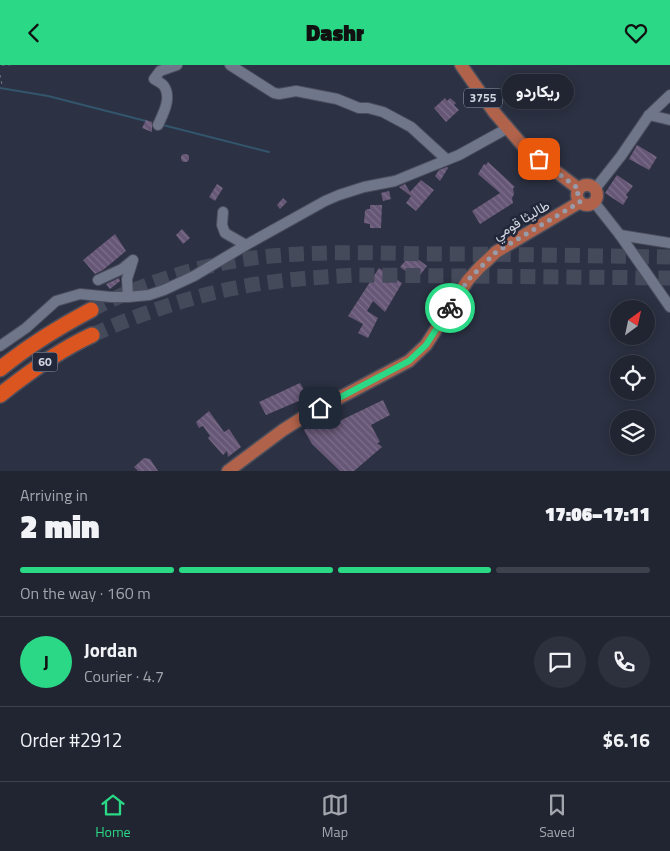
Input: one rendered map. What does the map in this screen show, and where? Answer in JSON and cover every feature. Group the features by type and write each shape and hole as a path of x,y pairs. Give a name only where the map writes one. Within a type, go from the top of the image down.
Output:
{"highway":[{"name":"60","path":"0,369 18,354 63,325 91,310"},
{"name":"60","path":"0,395 31,371 72,344 92,335"}],"main road":[{"name":"3755","path":"461,65 494,112 524,147 579,196"},
{"path":"588,185 596,189 597,198 594,203 588,205 579,196 582,186 588,185"},
{"name":"طاليثا قومي","path":"228,471 304,416 409,361 426,345 468,280 480,267 496,252 579,196"}],"street":[{"path":"158,125 167,101 166,89 154,79 160,71 177,65"},
{"path":"230,65 274,93 296,91 337,99 359,108 383,112 411,127 446,159"},
{"path":"596,189 613,168 649,115 670,95"},
{"path":"649,115 670,120"},
{"path":"0,346 26,328 56,301 80,294 128,297 149,295 164,290 194,276 246,245 339,195 395,181 459,155 508,128"},
{"path":"594,203 620,235 670,307"},
{"path":"223,212 222,225 225,233 246,245"},
{"path":"620,235 670,243"},
{"path":"98,279 122,269 133,261 127,279 128,297"}],"path":[{"path":"2,65 10,65"},
{"path":"0,75 2,85"}],"building":[{"path":"445,98 447,101 450,98 456,103 454,105 459,110 446,122 434,108"},
{"path":"146,120 152,122 152,132 142,128"},
{"path":"637,145 657,157 649,170 629,159"},
{"path":"185,154 189,158 185,162 181,158"},
{"path":"488,162 515,187 513,188 513,203 480,224 472,211 500,193 478,174 484,164 486,165"},
{"path":"447,167 440,181 435,176 439,170"},
{"path":"617,175 633,186 626,195 628,197 623,205 605,193"},
{"path":"421,180 434,190 416,211 406,203 411,196 399,187 405,184 410,192"},
{"path":"217,184 223,188 215,201 209,197"},
{"path":"389,191 391,199 383,201 381,193"},
{"path":"283,198 287,202 280,209 277,205"},
{"path":"370,205 382,205 381,228 370,228 370,224 364,223 365,211 370,209"},
{"path":"182,229 190,238 183,244 176,235"},
{"path":"115,234 126,251 103,270 95,274 83,260"},
{"path":"412,253 427,266 417,279 400,267"},
{"path":"379,268 402,283 385,312 373,301 367,311 378,318 368,338 358,333 363,324 348,316"},
{"path":"119,278 120,281 110,289 106,284"},
{"path":"300,383 308,397 266,415 259,402"},
{"path":"383,400 390,415 371,425 380,442 377,443 382,447 354,471 340,471 312,444 304,430 322,420 324,424 330,421 331,425"},
{"path":"209,411 224,432 229,429 241,447 228,457 227,451 223,455 208,438 210,436 203,426 199,428 196,422"},
{"path":"144,458 150,459 158,471 138,471 134,467"}],"waterway":[{"path":"0,88 48,96 146,121"},
{"path":"163,125 269,152"}],"tunnel":[{"path":"91,310 134,290 178,274 224,263 271,256 353,253 670,257"},
{"path":"92,335 143,314 212,293 294,279 359,275 670,278"}],"way so far":[{"path":"450,308 468,280 496,252 580,202 577,196 579,189 539,159"}],"place":[{"name":"ريكاردو","path":"539,159"}],"route":[{"path":"320,408 409,361 426,345 450,308"}]}
